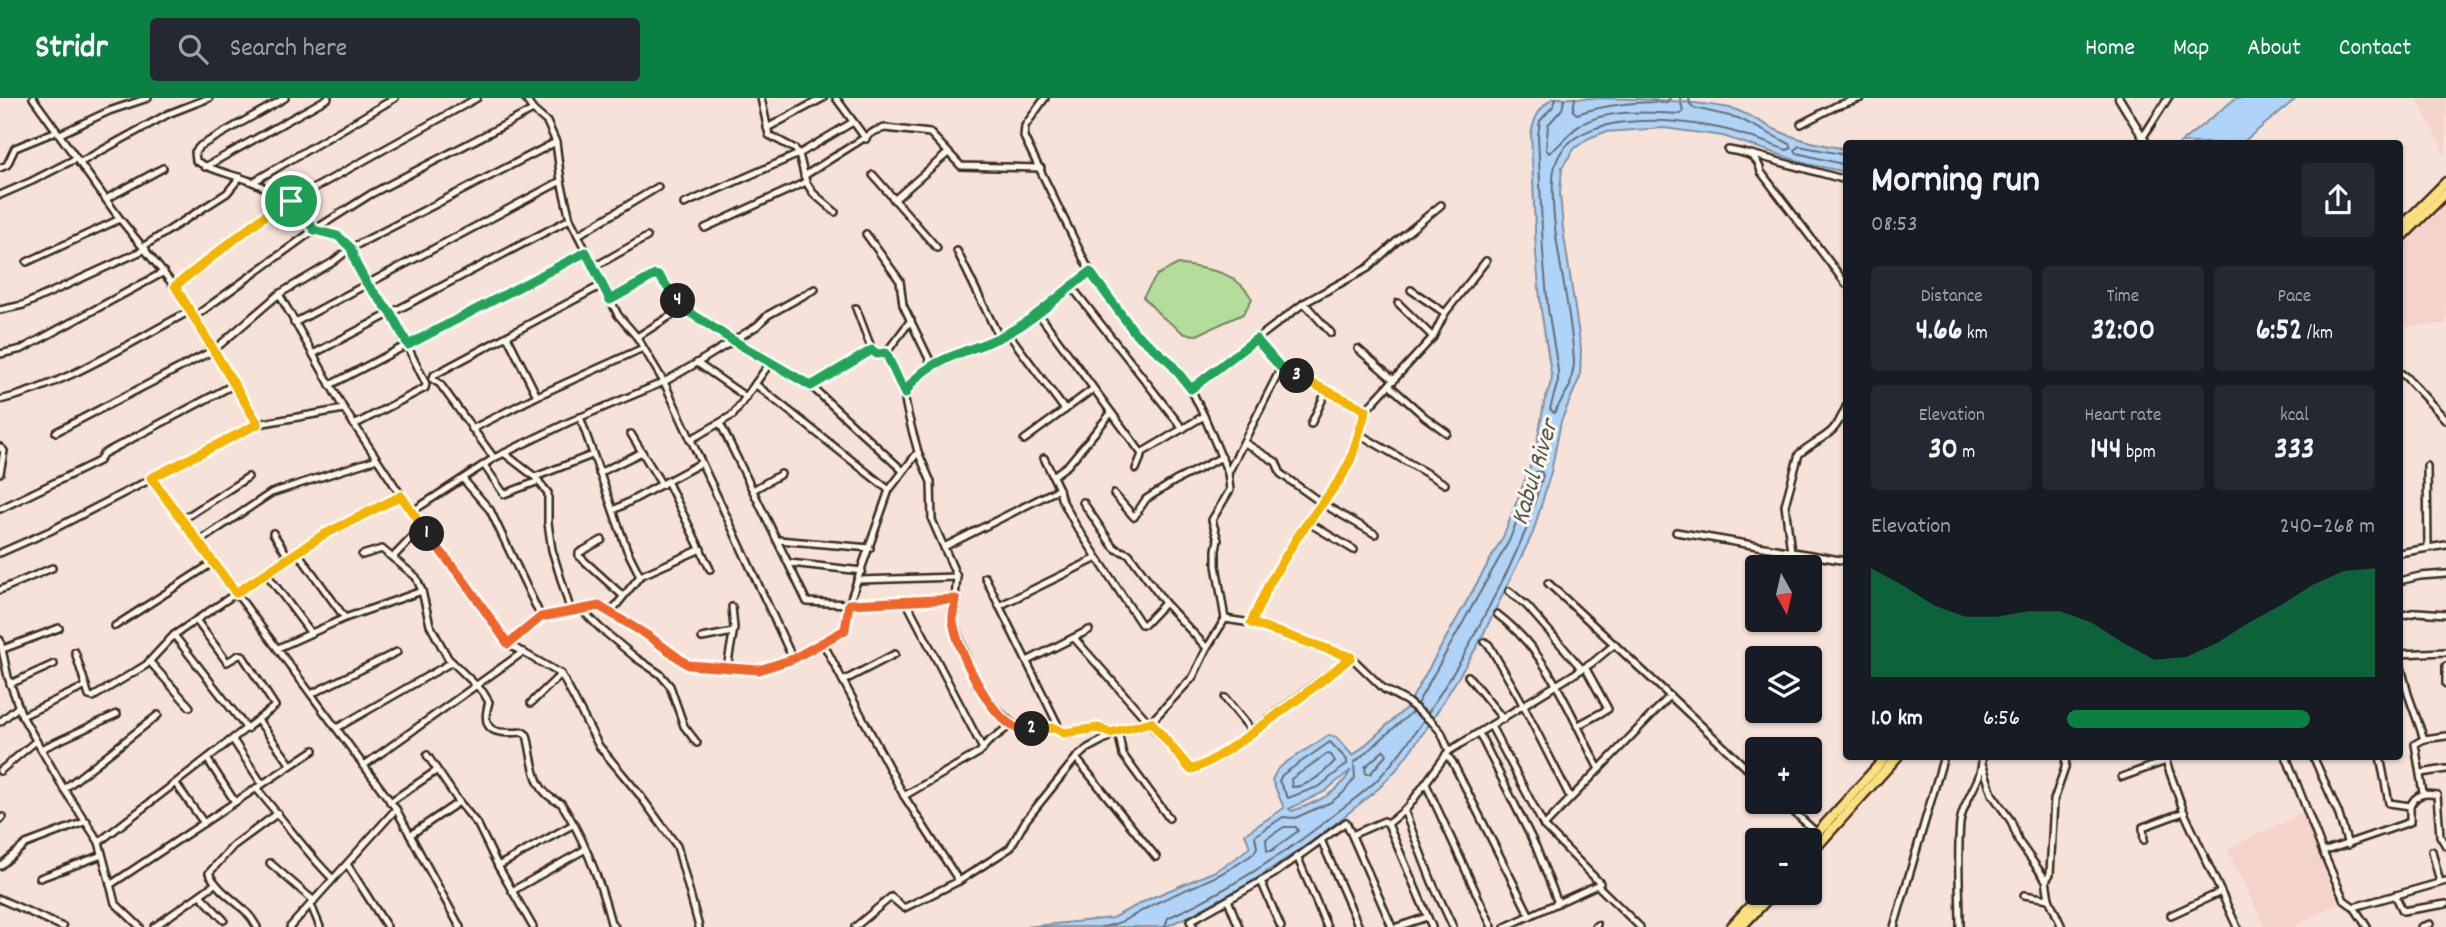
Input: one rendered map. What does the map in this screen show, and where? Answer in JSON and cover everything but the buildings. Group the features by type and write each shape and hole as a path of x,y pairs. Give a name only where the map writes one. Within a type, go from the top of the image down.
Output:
{"highway":[{"path":"2403,225 2446,182"},
{"path":"2403,236 2446,193"},
{"path":"1821,828 1882,760"},
{"path":"1822,841 1894,760"},
{"path":"1731,927 1751,905"},
{"path":"1741,927 1761,905"}],"street":[{"path":"33,98 120,219 175,286 258,424"},
{"path":"0,168 7,165 15,148 148,98"},
{"path":"0,195 77,161 168,114 209,98"},
{"path":"285,98 200,146 195,152 196,161 205,167 240,177 297,202 314,230 338,236 351,248 367,284 391,313 426,380 425,388 354,425"},
{"path":"205,167 328,98"},
{"path":"253,182 395,98"},
{"path":"175,286 288,200 477,98"},
{"path":"525,98 533,110 547,122 556,142 570,219 618,315 637,337 664,382 793,659"},
{"path":"761,98 769,135 799,154 805,179 813,193 835,212"},
{"path":"767,128 823,98"},
{"path":"836,98 866,139"},
{"path":"886,353 905,394 918,452 931,482 932,520 957,577 953,618 976,684 994,707 1012,724 1024,730 1055,728 1064,733 1098,728 1110,733 1151,722 1193,677 1225,619 1216,565 1218,540 1212,520 1230,490 1228,473 1191,389 1169,361 1135,333 1090,272 1024,137 1025,126 1045,98"},
{"path":"1801,124 1836,106 1861,98"},
{"path":"2119,98 2145,140 2168,98"},
{"path":"194,317 314,230 371,194 533,110"},
{"path":"684,204 799,154 853,122"},
{"path":"705,228 805,179 875,131 884,128 925,131 961,166 970,164 1041,168"},
{"path":"56,432 215,350 279,294 351,248 556,142"},
{"path":"1728,150 1749,153 1843,179"},
{"path":"894,200 948,153"},
{"path":"1749,153 1757,161 1760,172 1843,280"},
{"path":"107,199 163,168"},
{"path":"873,175 937,248"},
{"path":"0,310 23,305 145,247 227,193 240,177"},
{"path":"294,323 561,181"},
{"path":"578,235 658,187"},
{"path":"1191,389 1304,303 1368,268 1396,241 1441,205"},
{"path":"27,262 120,219"},
{"path":"313,354 570,219"},
{"path":"866,234 900,281 903,305 932,365"},
{"path":"594,267 647,237"},
{"path":"957,251 999,337"},
{"path":"330,385 586,252"},
{"path":"1251,623 1269,584 1298,536 1323,504 1351,459 1366,410 1433,337 1444,313 1486,261"},
{"path":"0,354 22,349 164,272"},
{"path":"905,394 911,382 932,365 980,348 1008,333 1090,272"},
{"path":"610,300 655,275 659,276 683,308 811,386 902,470"},
{"path":"433,379 434,375 602,285"},
{"path":"1071,286 1183,429"},
{"path":"413,511 494,458 664,382 757,326 768,315 815,289"},
{"path":"1411,290 1444,313"},
{"path":"279,294 344,410 422,527 508,644 561,674 598,746 639,794 677,846 699,927"},
{"path":"1304,303 1331,333"},
{"path":"1398,303 1433,337"},
{"path":"637,337 683,308"},
{"path":"856,308 872,350 877,354 886,353 911,320"},
{"path":"0,400 36,390 61,379 190,311"},
{"path":"1038,313 1142,454"},
{"path":"1008,333 1065,410"},
{"path":"507,336 537,396"},
{"path":"1256,339 1281,368 1366,410"},
{"path":"472,429 643,348"},
{"path":"1358,349 1425,417 1447,433"},
{"path":"811,386 872,350"},
{"path":"697,363 746,397"},
{"path":"691,440 733,415 770,363"},
{"path":"1228,473 1281,368"},
{"path":"2403,375 2446,419"},
{"path":"426,380 433,379 440,384 494,458"},
{"path":"0,509 99,461 103,454 234,384"},
{"path":"755,384 889,490"},
{"path":"1024,440 1093,389"},
{"path":"1311,424 1326,392"},
{"path":"0,553 50,531 258,424 344,410"},
{"path":"1053,476 1068,465 1111,413"},
{"path":"1791,551 1785,505 1799,454 1829,436 1843,414"},
{"path":"1136,469 1142,454 1204,416"},
{"path":"580,418 627,550 640,576"},
{"path":"720,423 807,602 849,604 956,599"},
{"path":"631,433 665,484 710,569"},
{"path":"1359,433 1445,484"},
{"path":"1245,443 1276,462 1282,474 1323,504 1375,534"},
{"path":"0,447 4,451 0,474"},
{"path":"600,473 642,452"},
{"path":"508,644 541,617 599,606 650,637 688,665 759,670 793,659 845,630 849,604 889,490 918,452"},
{"path":"505,454 537,479 548,493 552,551 571,612"},
{"path":"484,465 504,494 592,455"},
{"path":"1114,494 1134,517 1146,499 1222,457"},
{"path":"1044,458 1059,489 1060,498 1141,624 1145,624 1165,603"},
{"path":"198,542 271,494 377,459"},
{"path":"614,510 701,463"},
{"path":"2427,466 2428,547"},
{"path":"753,489 781,474"},
{"path":"182,520 248,477"},
{"path":"151,478 396,809 460,927"},
{"path":"463,479 491,510 541,617"},
{"path":"944,547 1059,489"},
{"path":"75,652 89,696 93,697 150,662 174,635 323,535 401,496"},
{"path":"1083,502 1112,545 1129,554 1165,603 1207,648"},
{"path":"1309,523 1354,550"},
{"path":"394,559 394,555 422,527"},
{"path":"1676,532 1843,560"},
{"path":"273,533 289,558"},
{"path":"602,540 579,553 579,556 622,595"},
{"path":"778,540 870,548"},
{"path":"2403,552 2446,545"},
{"path":"362,555 382,549 416,577 430,625 452,662 484,692 488,702 485,713 493,732 523,732 527,735 536,778 550,799 561,803 574,824 600,881 611,923 615,927"},
{"path":"610,612 640,576 701,549"},
{"path":"298,553 345,618"},
{"path":"999,606 1097,558"},
{"path":"115,626 214,562"},
{"path":"790,563 862,571"},
{"path":"0,590 52,568"},
{"path":"266,573 310,632"},
{"path":"2403,580 2446,574"},
{"path":"859,580 957,577"},
{"path":"985,577 1059,731"},
{"path":"1548,583 1745,767"},
{"path":"278,648 345,618 422,591"},
{"path":"1509,591 1527,606 1583,668 1608,709 1577,726"},
{"path":"906,601 983,749"},
{"path":"727,668 733,632 732,607"},
{"path":"582,610 609,636 660,674 670,686 684,726 697,743"},
{"path":"2403,615 2417,612 2446,614"},
{"path":"1497,614 1532,646 1556,685 1599,769"},
{"path":"1225,619 1251,623 1351,657 1384,689 1406,701 1432,722 1441,732 1453,763 1530,916"},
{"path":"99,842 208,760 275,705 242,655 239,654 227,662 196,620"},
{"path":"3,649 59,628"},
{"path":"1027,661 1089,630"},
{"path":"702,638 733,632"},
{"path":"174,635 247,729"},
{"path":"1074,638 1190,769 1221,755 1351,657"},
{"path":"0,640 9,681 22,716 64,789 99,842 115,903 139,927"},
{"path":"1485,642 1524,705 1570,797"},
{"path":"823,643 904,796 960,881"},
{"path":"1388,824 1426,784 1448,752 1583,668 1615,643"},
{"path":"311,694 397,652"},
{"path":"363,766 523,652"},
{"path":"2403,657 2446,652"},
{"path":"843,681 895,654"},
{"path":"150,662 190,707"},
{"path":"337,729 452,662"},
{"path":"0,680 9,681 54,664"},
{"path":"2446,666 2446,684"},
{"path":"2403,673 2424,739"},
{"path":"531,703 561,674"},
{"path":"1468,676 1503,719"},
{"path":"22,716 86,686"},
{"path":"1544,826 1670,696"},
{"path":"1225,698 1252,732"},
{"path":"0,722 18,707"},
{"path":"41,749 117,715"},
{"path":"64,789 158,715"},
{"path":"258,720 291,765"},
{"path":"904,796 983,749 1012,724"},
{"path":"1491,726 1544,826 1600,883 1505,927"},
{"path":"1118,731 1123,755 1169,818"},
{"path":"855,927 891,897 904,908 960,881 1010,848 1026,820 1076,758 1107,738 1110,733"},
{"path":"1479,733 1536,847 1558,903"},
{"path":"2423,793 2415,744 2424,739 2446,736"},
{"path":"233,740 262,784"},
{"path":"0,771 36,741"},
{"path":"110,885 314,750"},
{"path":"427,755 436,771 478,825 533,927"},
{"path":"1076,758 1156,857"},
{"path":"208,760 235,802"},
{"path":"1894,927 1943,760"},
{"path":"1960,927 1960,822 1966,798 1979,779 1982,760"},
{"path":"2046,880 2050,874 2054,800 2067,760"},
{"path":"2122,777 2160,760"},
{"path":"2166,760 2184,812 2236,927"},
{"path":"2288,760 2344,900 2354,907 2367,927"},
{"path":"2315,760 2338,812 2348,845"},
{"path":"2380,760 2389,803 2410,806"},
{"path":"1982,764 1992,794 2011,821 2019,842 2046,880 2049,899 2062,927"},
{"path":"2421,773 2446,769"},
{"path":"390,802 436,771"},
{"path":"176,784 204,823"},
{"path":"1426,784 1492,927"},
{"path":"256,788 306,852 332,878"},
{"path":"2323,852 2410,822 2410,806 2418,795 2423,793 2438,797 2440,836 2446,846"},
{"path":"410,835 459,802"},
{"path":"290,927 396,809"},
{"path":"1404,810 1432,882 1454,927"},
{"path":"2144,841 2143,827 2184,812"},
{"path":"257,927 248,912 215,884 209,876 210,870 233,846 278,813"},
{"path":"1796,814 1812,828"},
{"path":"0,866 26,844 87,821"},
{"path":"1352,835 1385,821 1388,824 1432,927"},
{"path":"1194,927 1190,920 1261,881 1346,822 1395,927 1427,917"},
{"path":"498,866 574,824"},
{"path":"1321,840 1359,927"},
{"path":"512,891 584,850"},
{"path":"2354,907 2443,881 2432,851"},
{"path":"40,878 102,855"},
{"path":"1297,856 1327,927"},
{"path":"270,863 312,903 320,927"},
{"path":"347,864 387,927"},
{"path":"1261,881 1281,927"},
{"path":"154,927 215,884"},
{"path":"1597,885 1640,927"},
{"path":"2171,915 2221,892"},
{"path":"200,895 224,920"},
{"path":"2024,895 2049,899"},
{"path":"2395,895 2403,911 2446,904"},
{"path":"0,899 63,927"},
{"path":"1228,900 1239,927"},
{"path":"2421,927 2430,924"}],"shaded area":[{"path":"2417,98 2446,98 2446,156"},
{"path":"2446,205 2445,324 2403,327 2403,245"},
{"path":"2302,813 2338,903 2294,927 2265,927 2227,849"}],"green space":[{"path":"1178,264 1220,272 1237,282 1252,299 1243,314 1197,335 1185,334 1161,316 1143,297 1157,275"}],"water":[{"name":"Kabul River","path":"1553,98 1642,99 1730,108 1791,136 1843,148 1843,171 1808,164 1723,136 1664,128 1605,132 1589,138 1575,148 1562,167 1560,193 1581,349 1580,377 1561,421 1551,472 1533,533 1478,645 1429,725 1396,770 1379,788 1336,823 1245,886 1189,916 1165,927 1026,927 1112,918 1213,872 1250,847 1245,834 1284,808 1272,780 1277,770 1285,763 1329,735 1336,737 1353,756 1407,707 1503,537 1535,454 1544,403 1552,379 1541,310 1536,253 1531,134 1544,106","holes":["1351,770 1340,785 1318,801 1292,811 1289,809 1324,792"]},
{"path":"2236,98 2297,98 2246,140 2184,140"}],"route":[{"path":"286,199 291,201 297,202 314,230 338,236 351,248 367,284 391,313 408,345 586,252 610,300 651,276 659,276 683,308 811,386 872,350 877,354 886,353 905,394 911,382 932,365 980,348 1008,333 1090,272 1135,333 1169,361 1191,389 1256,339 1281,368 1366,410 1351,459 1341,478 1298,536 1269,584 1251,623 1351,657 1221,755 1197,769 1190,769 1151,722 1110,733 1098,728 1060,733 1055,728 1024,730 1014,726 976,684 953,618 956,599 849,604 845,630 793,659 759,670 688,665 650,637 599,606 541,617 508,644 401,496 323,535 236,593 151,478 258,424 175,286 286,199"}]}
